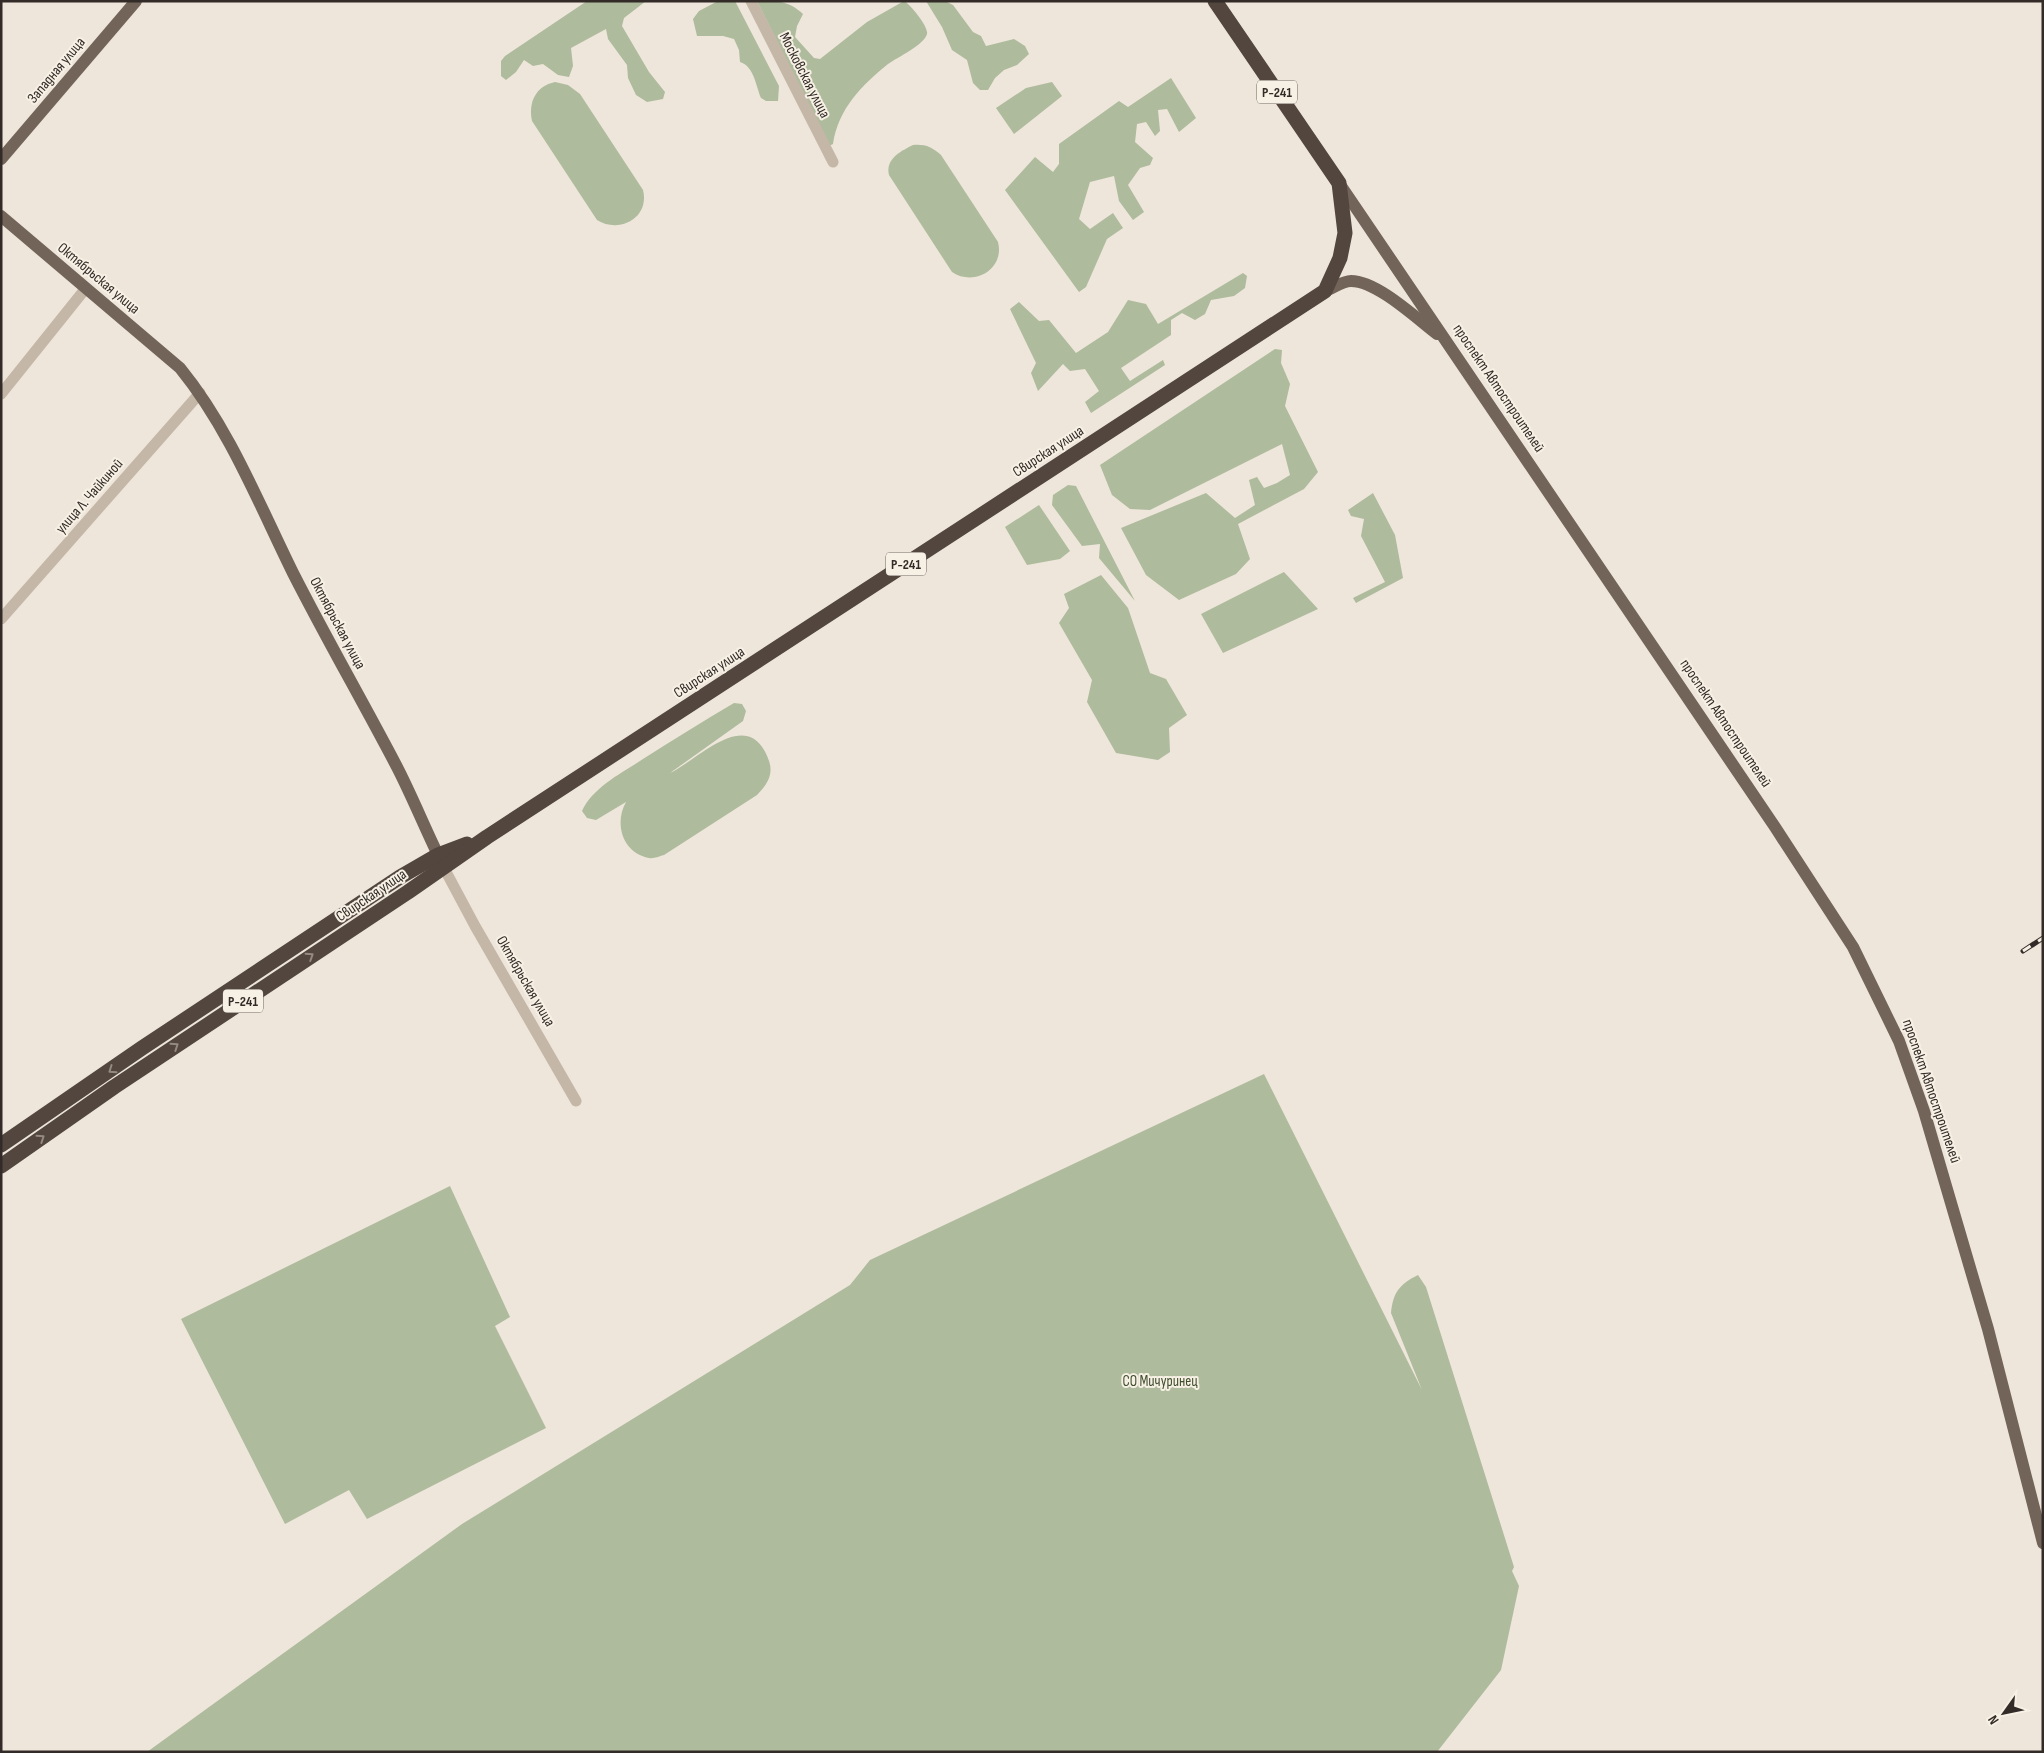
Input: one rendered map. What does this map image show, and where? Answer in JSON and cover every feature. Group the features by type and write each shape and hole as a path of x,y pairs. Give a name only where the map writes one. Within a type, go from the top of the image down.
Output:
{"highway":[{"name":"проспект Автостроителей","path":"1215,1 1339,183"},
{"name":"Р-241","path":"1326,291 1340,258 1345,233 1339,183"},
{"name":"Свирская улица","path":"1,1145 142,1048 400,877 441,861 487,837 1326,291"},
{"name":"Свирская улица","path":"1,1166 441,861"}],"main road":[{"name":"Западная улица","path":"1,159 136,1"},
{"name":"проспект Автостроителей","path":"1339,183 1839,923 1876,991 1899,1041 1927,1120 1988,1329 2043,1543"},
{"name":"Октябрьская улица","path":"1,216 180,368 200,393 231,448 309,605 401,775 420,812 441,861"},
{"name":"Свирская улица","path":"1326,291 1349,281 1365,283 1379,290 1444,338"}],"street":[{"name":"Московская улица","path":"751,1 833,162"},
{"path":"1,394 86,288"},
{"name":"улица Л. Чайкиной","path":"1,619 200,393"},
{"name":"Октябрьская улица","path":"441,861 475,926 576,1101"}],"green space":[{"path":"587,1 646,1 624,18 622,26 649,72 665,92 663,99 647,102 636,95 628,78 627,65 608,39 606,29 571,48 573,66 569,77 558,75 543,64 533,66 524,60 516,72 506,80 501,76 501,61 505,56"},
{"path":"718,1 735,1 779,86 778,101 766,101 761,98 751,72 745,64 740,62 739,50 734,39 723,36 697,36 693,19 699,11"},
{"path":"757,1 782,2 798,9 803,14 797,26 795,37 814,58 820,59 867,22 904,1 922,21 927,34 921,42 888,64 860,89 840,120 833,144 829,146"},
{"path":"926,1 945,1 953,5 973,32 981,36 986,46 1014,39 1025,46 1029,54 1017,65 1004,70 995,78 988,90 980,90 973,83 967,60 952,50 942,27"},
{"path":"1171,78 1196,118 1179,132 1167,109 1158,110 1160,131 1155,136 1146,122 1137,124 1135,142 1153,158 1150,165 1140,168 1128,185 1144,212 1133,220 1119,201 1114,176 1090,182 1079,219 1090,229 1113,213 1123,228 1107,239 1086,287 1079,292 1005,190 1035,157 1053,172 1059,164 1059,144 1119,101 1128,107"},
{"path":"555,82 568,85 580,94 643,190 644,200 642,208 631,221 614,225 597,220 532,121 531,107 535,96 543,87"},
{"path":"1052,82 1062,96 1014,134 996,108 1026,88"},
{"path":"913,145 928,147 941,155 998,242 999,252 997,260 986,273 969,277 952,272 889,175 889,164 895,156"},
{"path":"1243,273 1247,276 1245,288 1234,296 1211,300 1205,314 1195,320 1182,313 1171,320 1171,335 1121,368 1130,381 1163,360 1165,365 1091,413 1085,402 1099,391 1085,369 1070,371 1063,364 1038,391 1031,373 1036,363 1010,309 1019,302 1039,321 1049,320 1076,353 1108,332 1128,300 1146,304 1158,324"},
{"path":"1275,349 1282,350 1281,363 1290,384 1285,406 1318,472 1304,489 1238,524 1250,559 1236,574 1179,600 1146,575 1121,528 1206,493 1235,518 1255,505 1249,480 1257,477 1264,488 1290,475 1282,444 1150,510 1130,509 1112,495 1100,465"},
{"path":"1068,485 1076,486 1135,601 1099,558 1100,544 1082,546 1052,505 1053,495"},
{"path":"1373,493 1395,535 1403,578 1356,603 1353,598 1385,582 1361,536 1364,519 1351,516 1348,510"},
{"path":"1039,505 1070,551 1060,559 1027,565 1005,527"},
{"path":"1284,572 1318,609 1223,653 1201,614"},
{"path":"1101,575 1128,608 1150,673 1166,679 1187,715 1169,728 1170,752 1158,760 1116,753 1087,702 1092,680 1059,623 1069,608 1064,594"},
{"path":"734,703 742,704 746,711 743,721 670,773 722,740 736,736 749,737 760,744 770,766 770,776 757,795 664,855 653,858 640,855 632,850 623,836 621,819 622,810 626,802 596,820 587,818 582,811 587,802 609,781"},
{"name":"СО Мичуринец","path":"1264,1074 1422,1390 1391,1313 1396,1294 1406,1282 1418,1275 1426,1287 1514,1567 1512,1571 1519,1586 1501,1670 1437,1752 147,1752 462,1524 850,1285 870,1260"},
{"path":"450,1186 510,1317 495,1326 546,1428 367,1519 349,1490 285,1524 181,1319"}],"railway":[{"path":"2023,951 2043,938"}]}
